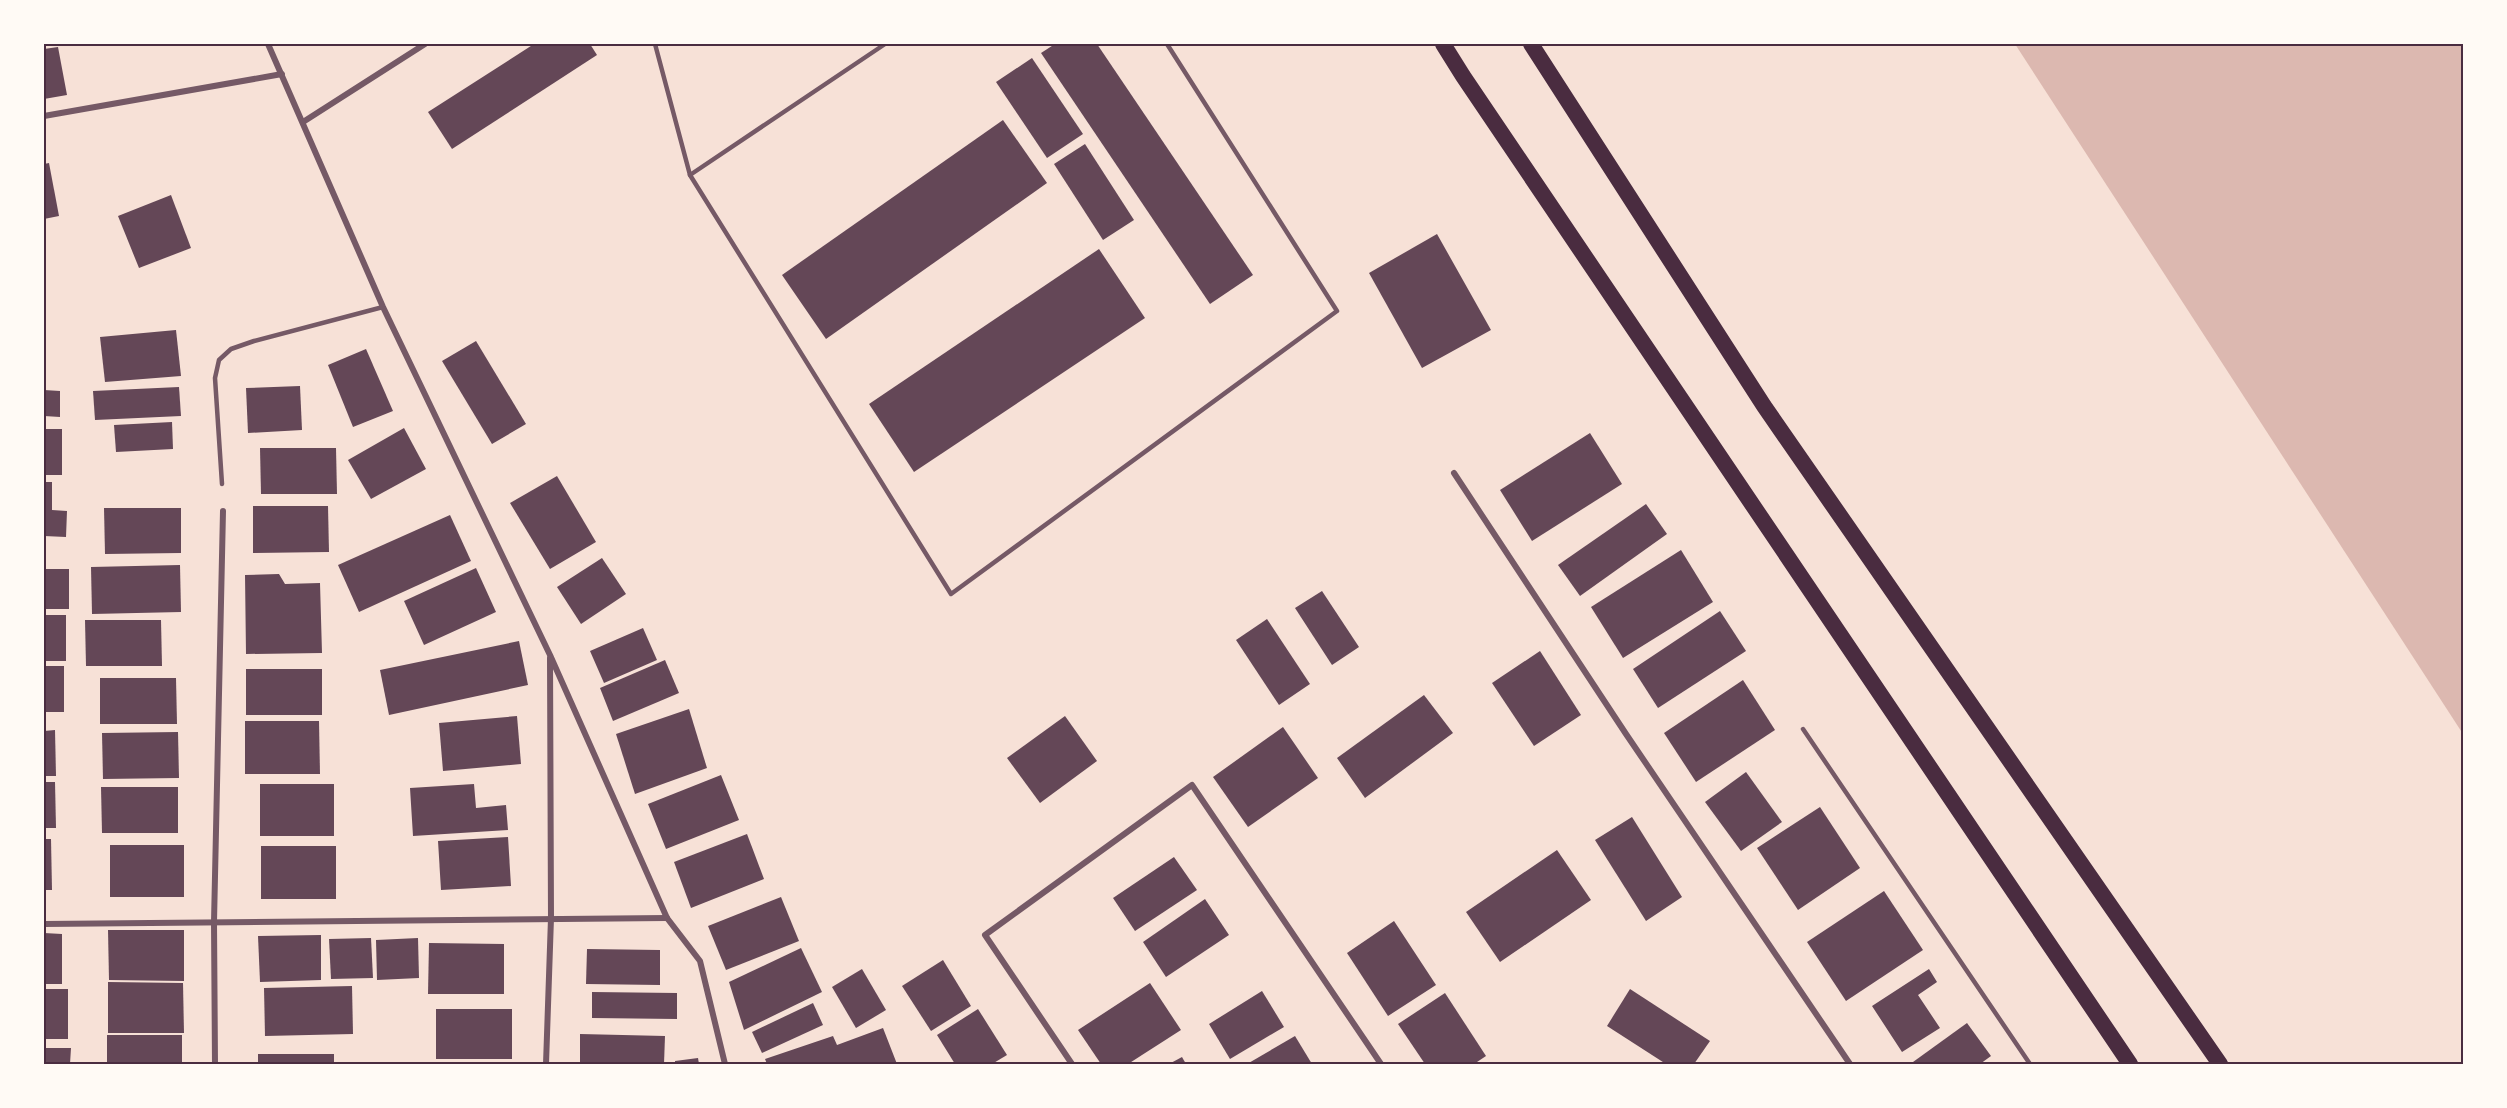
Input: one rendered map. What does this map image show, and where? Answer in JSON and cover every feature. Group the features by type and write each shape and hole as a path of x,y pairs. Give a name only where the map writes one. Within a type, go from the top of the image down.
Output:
{"highway":[{"path":"1443,44 1462,76 2130,1065"},
{"path":"1532,44 1764,406 2220,1065"}],"street":[{"path":"268,44 384,307 550,655 667,918 700,961 725,1065"},
{"path":"303,122 425,44"},
{"path":"44,116 282,74"},
{"path":"1454,473 1619,724 1850,1065"},
{"path":"215,1065 214,922 223,511"},
{"path":"546,1065 551,918 550,655"},
{"path":"1072,1065 985,935 1192,784 1381,1065"},
{"path":"44,924 667,918"}],"lane":[{"path":"655,44 690,175 951,594 1337,310 1167,44"},
{"path":"690,175 885,44"},
{"path":"222,484 215,389 219,360 231,348 254,340 384,307"},
{"path":"1803,729 2030,1065"}],"shaded area":[{"path":"2015,44 2463,44 2463,734"}],"building":[{"path":"534,44 590,44 597,55 452,149 428,112"},
{"path":"1055,44 1097,44 1253,275 1210,304 1041,53"},
{"path":"58,47 67,95 44,99 44,49"},
{"path":"1032,58 1083,134 1047,158 996,82"},
{"path":"1003,120 1047,183 826,339 782,275"},
{"path":"1085,144 1134,220 1103,240 1054,164"},
{"path":"49,163 59,216 44,219 44,164"},
{"path":"171,195 191,248 139,268 118,216"},
{"path":"1437,234 1491,330 1422,368 1369,273"},
{"path":"1099,249 1145,318 914,472 869,404"},
{"path":"176,330 181,376 105,382 100,337"},
{"path":"476,341 526,424 492,444 442,361"},
{"path":"366,349 393,411 353,427 328,365"},
{"path":"300,386 302,430 248,433 246,388"},
{"path":"179,387 181,416 95,420 93,391"},
{"path":"44,390 60,391 60,417 44,416"},
{"path":"172,422 173,449 116,452 114,425"},
{"path":"404,428 426,469 371,499 348,460"},
{"path":"44,429 62,429 62,475 44,475"},
{"path":"1590,433 1622,484 1532,541 1500,490"},
{"path":"260,448 336,448 337,494 261,494"},
{"path":"557,476 596,542 550,569 510,503"},
{"path":"44,482 52,482 52,510 67,511 66,537 44,536"},
{"path":"1646,504 1667,534 1580,596 1558,565"},
{"path":"253,506 328,506 329,552 253,553"},
{"path":"104,508 181,508 181,553 105,554"},
{"path":"450,515 471,561 359,612 338,565"},
{"path":"1681,550 1713,602 1623,658 1591,607"},
{"path":"602,558 626,594 581,624 557,587"},
{"path":"180,565 181,612 92,614 91,567"},
{"path":"476,568 496,612 424,645 404,601"},
{"path":"44,569 69,569 69,609 44,609"},
{"path":"279,574 285,584 320,583 322,653 246,654 245,575"},
{"path":"1322,591 1359,647 1332,665 1295,608"},
{"path":"1720,611 1746,651 1658,708 1633,669"},
{"path":"44,615 66,615 66,661 44,661"},
{"path":"1267,619 1310,684 1279,705 1236,640"},
{"path":"85,620 161,620 162,666 86,666"},
{"path":"643,628 657,660 604,683 590,651"},
{"path":"519,641 528,685 389,715 380,670"},
{"path":"1540,651 1581,715 1534,746 1492,683"},
{"path":"665,660 679,693 613,721 600,688"},
{"path":"44,666 64,666 64,712 44,712"},
{"path":"246,669 322,669 322,715 246,715"},
{"path":"100,678 176,678 177,724 100,724"},
{"path":"1743,680 1775,730 1696,782 1664,733"},
{"path":"1424,695 1453,733 1365,798 1337,758"},
{"path":"689,709 707,768 635,794 616,734"},
{"path":"517,716 521,764 443,771 439,723"},
{"path":"1065,716 1097,761 1040,803 1007,758"},
{"path":"245,721 319,721 320,774 245,774"},
{"path":"1283,727 1318,778 1248,827 1213,777"},
{"path":"55,730 56,776 44,776 44,731"},
{"path":"178,732 179,778 103,779 102,733"},
{"path":"1746,772 1782,822 1741,851 1705,802"},
{"path":"721,775 739,820 666,849 648,804"},
{"path":"44,782 55,782 56,828 44,828"},
{"path":"260,784 334,784 334,836 260,836"},
{"path":"474,784 476,808 506,805 508,830 413,836 410,788"},
{"path":"101,787 178,787 178,833 102,833"},
{"path":"1820,807 1860,868 1798,910 1757,848"},
{"path":"1632,817 1682,897 1646,921 1595,840"},
{"path":"747,834 764,879 691,908 674,862"},
{"path":"508,837 511,886 441,890 438,841"},
{"path":"44,839 51,839 52,890 44,890"},
{"path":"110,845 184,845 184,897 110,897"},
{"path":"261,846 336,846 336,899 261,899"},
{"path":"1557,850 1591,900 1500,962 1466,912"},
{"path":"1174,857 1197,890 1135,931 1113,898"},
{"path":"1884,891 1923,950 1846,1001 1807,942"},
{"path":"781,897 799,941 726,970 708,926"},
{"path":"1205,899 1229,935 1166,977 1143,942"},
{"path":"1394,921 1436,985 1388,1016 1347,953"},
{"path":"108,930 184,930 184,981 109,980"},
{"path":"44,933 62,934 62,984 44,984"},
{"path":"321,935 321,980 260,982 258,936"},
{"path":"371,938 373,978 331,979 329,939"},
{"path":"418,938 419,978 377,980 376,940"},
{"path":"429,943 504,944 504,994 428,994"},
{"path":"801,948 822,992 744,1030 729,982"},
{"path":"587,949 660,950 660,985 586,984"},
{"path":"943,960 971,1006 931,1031 902,986"},
{"path":"862,969 886,1010 856,1028 832,987"},
{"path":"1929,969 1937,982 1918,995 1940,1028 1902,1052 1872,1006"},
{"path":"108,982 183,983 184,1033 108,1033"},
{"path":"1150,983 1181,1030 1128,1064 1101,1064 1078,1030"},
{"path":"352,986 353,1034 265,1036 264,988"},
{"path":"44,989 68,989 68,1039 44,1039"},
{"path":"1630,989 1710,1041 1694,1064 1666,1064 1607,1026"},
{"path":"1262,991 1284,1027 1230,1059 1209,1024"},
{"path":"592,992 677,993 677,1019 592,1018"},
{"path":"1445,993 1486,1056 1474,1064 1425,1064 1398,1024"},
{"path":"813,1003 823,1025 762,1053 752,1032"},
{"path":"436,1009 512,1009 512,1059 436,1059"},
{"path":"978,1009 1007,1055 992,1064 955,1064 937,1035"},
{"path":"1967,1023 1991,1056 1980,1064 1915,1064 1913,1062"},
{"path":"883,1028 897,1064 767,1064 765,1059 833,1036 837,1045"},
{"path":"580,1034 665,1036 664,1064 580,1064"},
{"path":"107,1035 182,1035 182,1064 107,1064"},
{"path":"1295,1036 1312,1064 1247,1064"},
{"path":"44,1048 71,1048 70,1064 44,1064"},
{"path":"258,1054 334,1054 334,1064 258,1064"},
{"path":"1182,1057 1186,1064 1169,1064"},
{"path":"698,1058 699,1064 675,1064 675,1061"}]}
